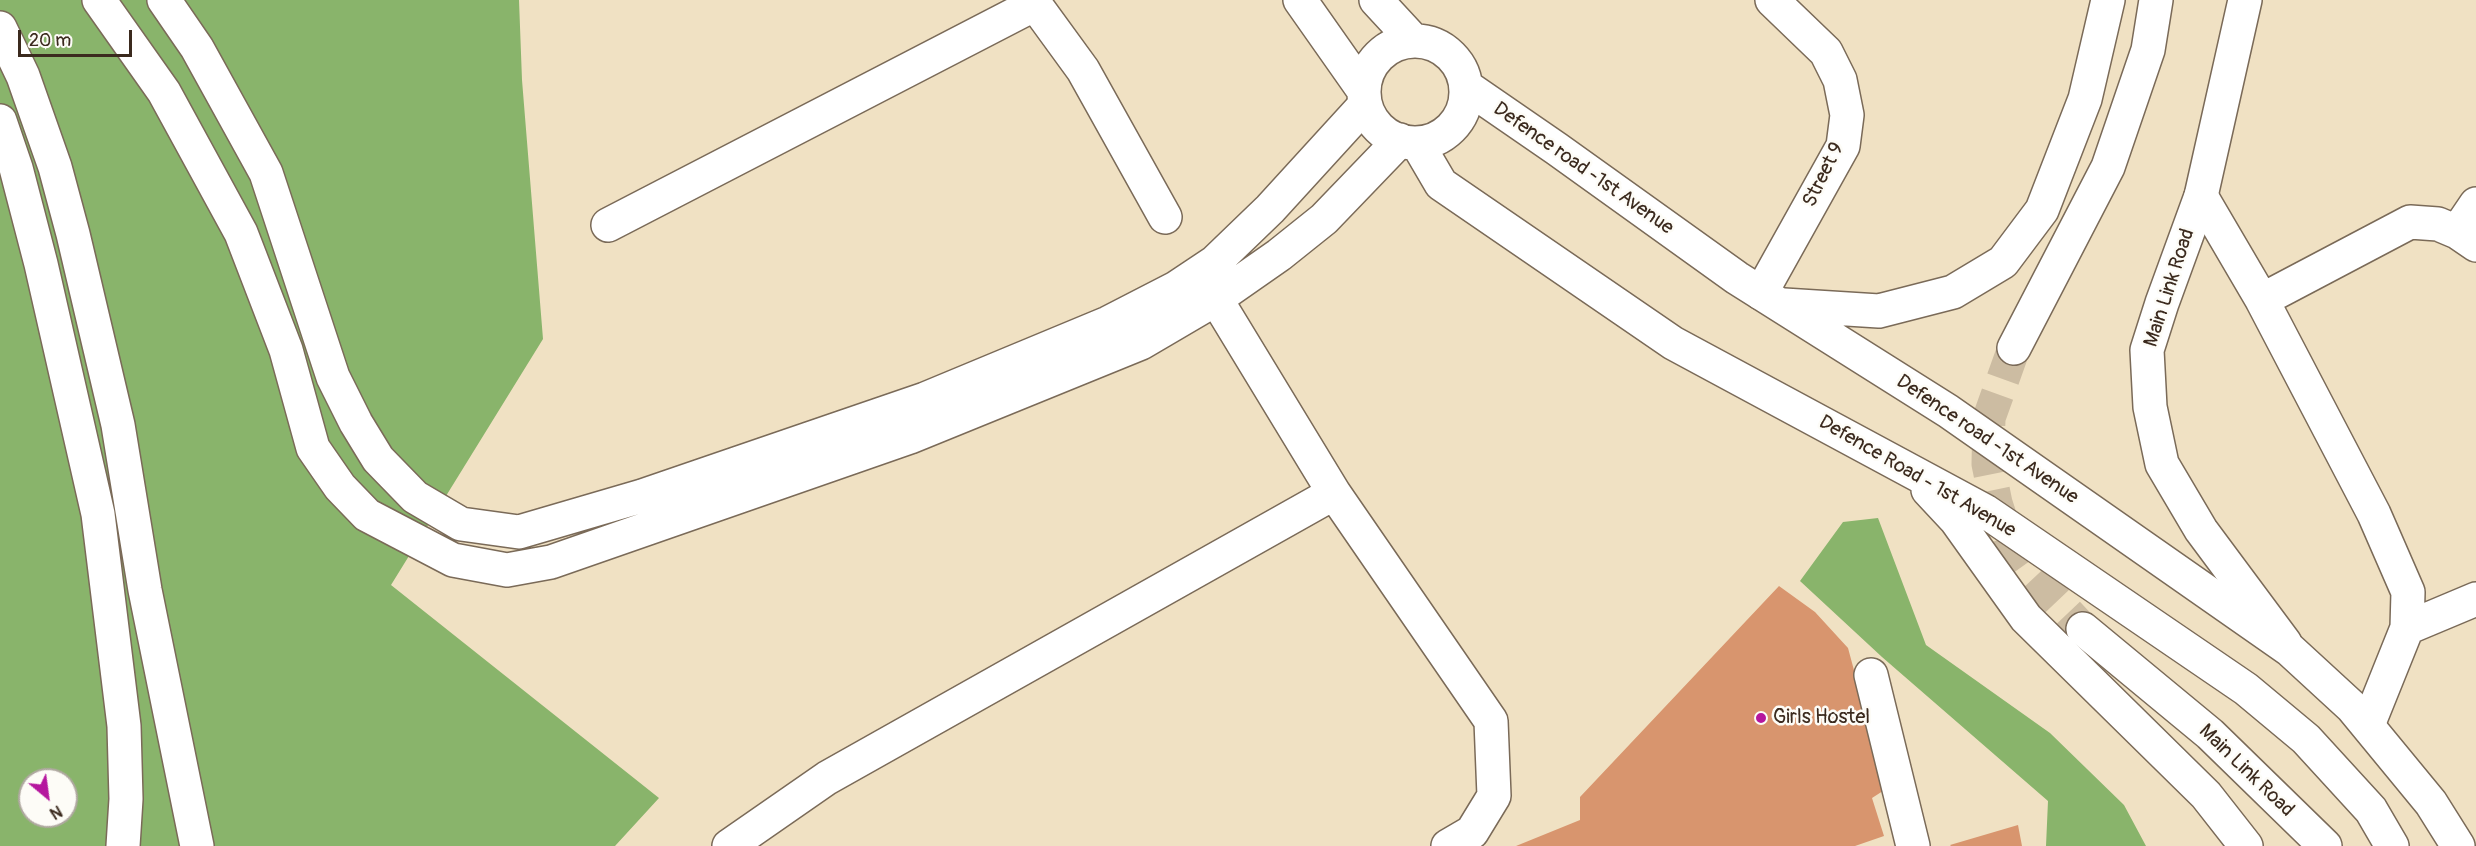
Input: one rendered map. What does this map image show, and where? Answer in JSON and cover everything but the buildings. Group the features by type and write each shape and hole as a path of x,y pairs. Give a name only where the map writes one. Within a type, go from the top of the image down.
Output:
{"main road":[{"path":"99,0 164,92 241,233 286,350 313,448 340,487 367,515 453,560 507,570 551,562 910,436 1141,343 1216,299 1279,255 1324,219 1408,142 1384,133 1372,121 1364,98 1300,0"},
{"path":"164,0 197,48 266,172 333,377 356,423 378,459 415,496 461,524 519,532 642,496 925,399 1108,323 1176,288 1215,262 1270,209 1364,98 1366,77 1376,59 1393,46 1413,40 1376,0"},
{"name":"Street 9","path":"1770,299 1843,146 1846,115 1840,80 1826,52 1772,0"},
{"path":"1770,299 1879,311 1953,292 2002,262 2042,210 2085,99 2108,0"},
{"path":"2014,348 2108,167 2148,50 2156,0"},
{"name":"Main Link Road","path":"2245,0 2201,196 2147,350 2150,407 2162,464 2201,530 2290,650"},
{"path":"609,225 1034,2 1083,70 1165,217"},
{"path":"0,28 23,76 51,157 75,245 118,425 145,590 197,846"},
{"name":"Defence road -1st Avenue","path":"1408,142 1434,140 1448,131 1462,111 1467,87 1461,69 1449,53 1432,43 1413,40"},
{"name":"Defence road -1st Avenue","path":"1467,87 1770,299 1948,411 2290,650 2352,707 2368,725 2431,802 2458,846"},
{"path":"0,121 16,168 41,264 98,514 124,726 126,799 123,846"},
{"name":"Defence Road - 1st Avenue","path":"1408,142 1441,184 1673,343 1985,511 2247,689 2313,747 2371,810 2392,846"},
{"path":"2201,196 2262,300 2383,534 2408,592 2407,628 2368,725"},
{"path":"2262,300 2410,222 2438,224 2466,239 2476,204"},
{"path":"1216,299 1334,494 1491,721 1494,796 1472,832 1448,846"},
{"path":"1906,467 1956,520 2026,618 2206,795 2246,846"},
{"path":"729,846 826,778 1334,494"},
{"path":"2407,628 2476,600"},
{"name":"Main Link Road","path":"2083,629 2210,734 2325,846"},
{"path":"1871,675 1913,846"}],"green space":[{"path":"0,0 519,0 522,80 543,339 391,585 659,798 615,846 0,846"},
{"path":"1878,518 1926,645 2050,733 2124,805 2146,846 2046,846 2048,801 1882,657 1800,581 1843,522"}],"tunnel":[{"path":"2014,348 1989,418 1988,464 1996,503 2009,543 2031,574 2083,629"}],"place":[{"name":"Girls Hostel","path":"1761,718"}]}
